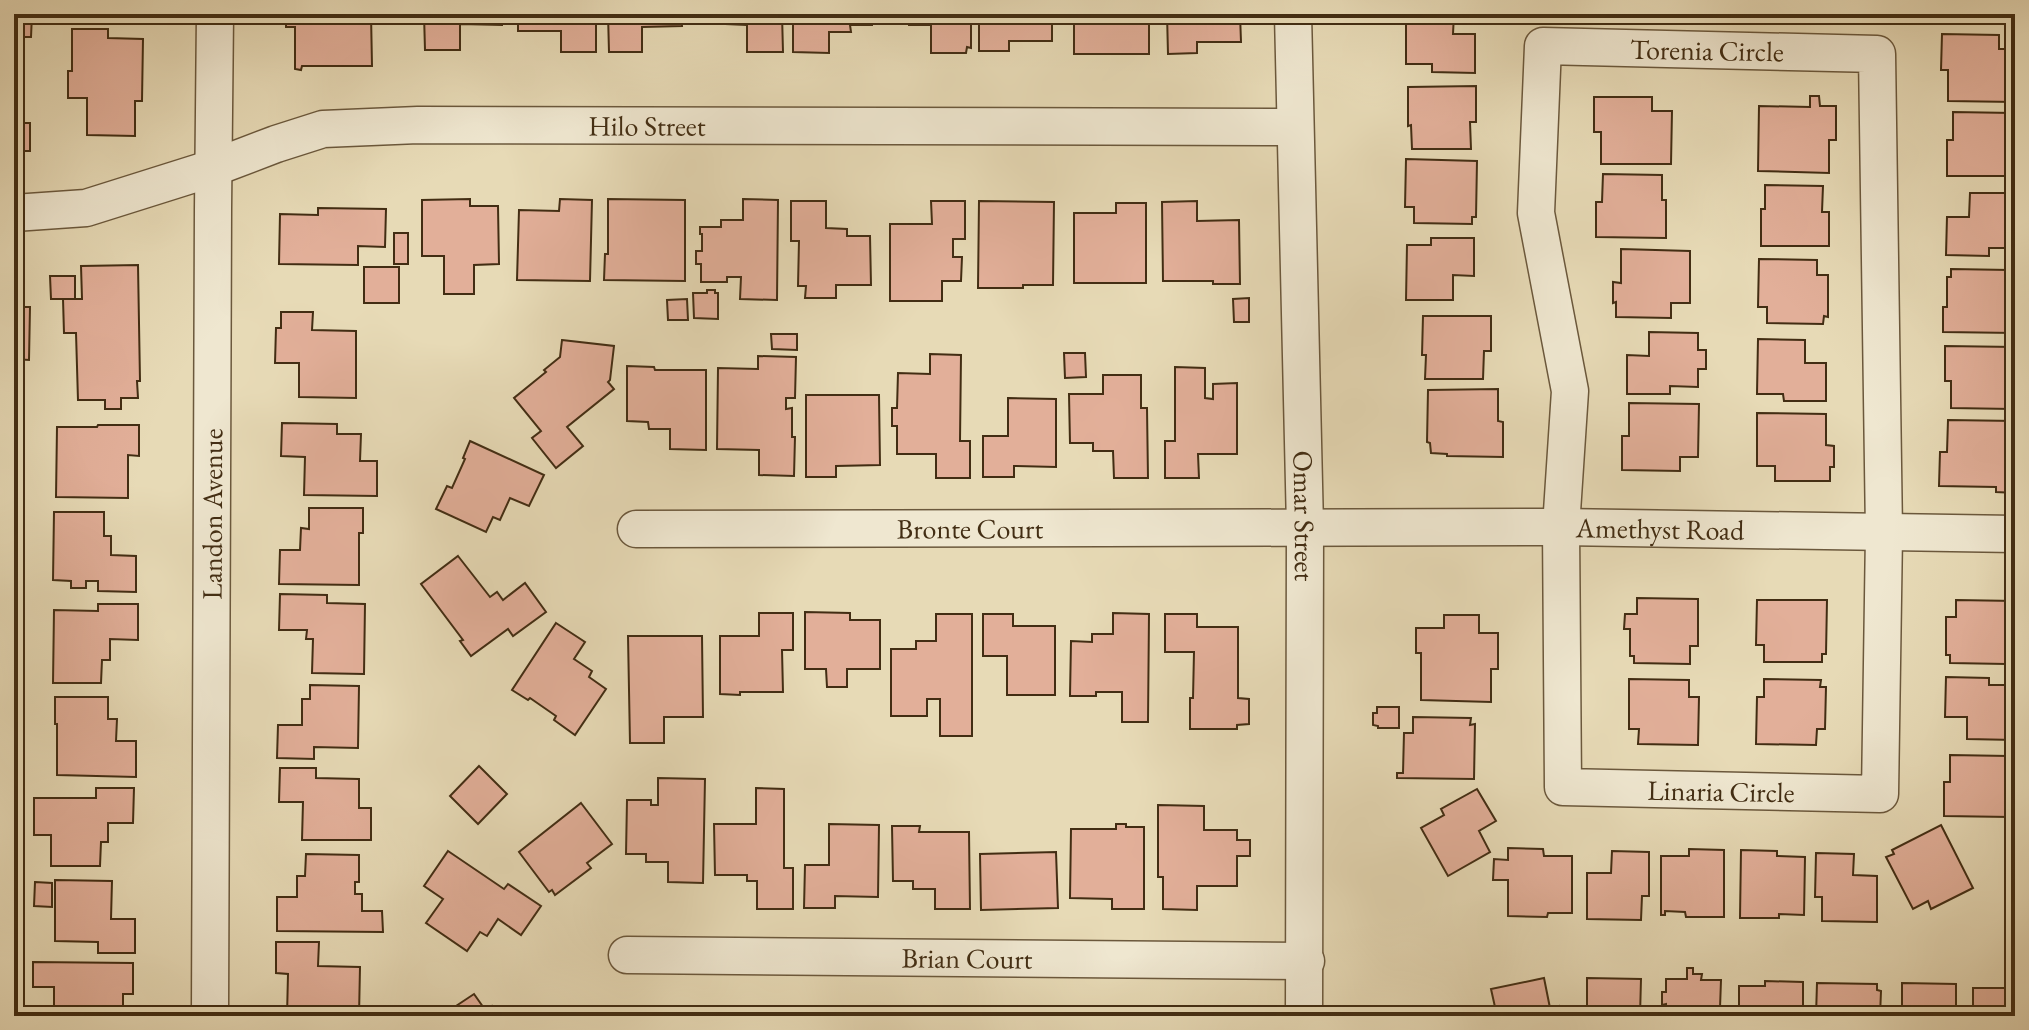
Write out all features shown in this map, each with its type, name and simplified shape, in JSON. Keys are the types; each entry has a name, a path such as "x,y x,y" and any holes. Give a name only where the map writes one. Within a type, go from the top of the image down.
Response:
{"street":[{"name":"Landon Avenue","path":"210,1016 215,14"},
{"name":"Omar Street","path":"1293,14 1305,527 1304,1016"},
{"name":"Torenia Circle","path":"1561,527 1570,391 1536,213 1543,46 1877,54 1884,533"},
{"name":"Hilo Street","path":"14,213 86,208 323,129 402,125 1294,127"},
{"name":"Amethyst Road","path":"1305,527 1561,527 2015,534"},
{"name":"Bronte Court","path":"636,529 1305,527"},
{"name":"Linaria Circle","path":"1561,527 1563,787 1880,794 1884,533"},
{"name":"Brian Court","path":"627,955 1306,961"}],"building":[{"path":"14,14 32,14 31,37 17,37 17,51 14,51"},
{"path":"286,14 371,14 372,66 302,66 301,70 295,69 295,27 286,27"},
{"path":"424,14 502,14 502,25 460,24 460,50 425,50"},
{"path":"518,14 596,14 596,52 561,52 561,31 518,31"},
{"path":"608,14 681,14 682,26 642,27 642,52 609,52"},
{"path":"703,14 782,14 783,52 747,52 747,25 726,24 726,16"},
{"path":"793,14 872,14 872,25 850,25 851,32 829,32 829,53 793,52"},
{"path":"886,14 967,14 967,20 971,20 971,48 967,47 966,53 931,53 931,25 909,25 909,17 886,17"},
{"path":"979,14 1052,14 1052,41 1009,41 1009,51 979,51"},
{"path":"1074,14 1149,14 1149,54 1074,54"},
{"path":"1167,14 1240,14 1241,42 1197,42 1197,53 1168,54"},
{"path":"1406,14 1454,14 1453,34 1475,34 1475,73 1432,72 1432,64 1406,64"},
{"path":"72,29 108,29 108,38 143,39 142,101 135,101 135,136 87,135 87,98 68,98 68,71 72,71"},
{"path":"1942,34 1999,35 1999,49 2015,49 2015,102 1948,101 1948,70 1941,70"},
{"path":"1476,86 1476,122 1470,122 1471,149 1412,149 1411,125 1408,126 1408,87"},
{"path":"1810,96 1819,96 1820,106 1836,106 1836,140 1829,140 1829,173 1758,171 1759,106 1810,107"},
{"path":"1594,97 1652,97 1652,111 1672,111 1671,164 1601,164 1601,132 1594,132"},
{"path":"1953,112 2013,113 2015,176 1947,176 1947,140 1953,140"},
{"path":"14,123 30,123 30,151 14,151"},
{"path":"1406,159 1477,161 1476,217 1472,217 1472,224 1414,223 1414,207 1405,207"},
{"path":"1603,174 1662,175 1662,200 1666,200 1666,238 1596,237 1596,202 1602,202"},
{"path":"1765,185 1823,186 1822,212 1829,212 1829,246 1761,246 1761,209 1765,209"},
{"path":"1970,193 2015,193 2015,248 1989,248 1989,256 1946,255 1947,217 1969,217"},
{"path":"470,199 470,206 498,206 499,264 474,265 474,294 444,294 444,256 422,256 422,200"},
{"path":"560,199 592,200 590,281 517,280 519,210 559,211"},
{"path":"608,199 685,200 685,281 604,280 605,254 608,254"},
{"path":"743,199 778,200 777,300 740,299 741,277 727,277 727,282 701,282 701,264 696,264 696,251 702,251 700,227 721,227 721,220 743,220"},
{"path":"791,201 826,201 826,228 847,229 847,236 870,236 871,285 836,285 836,298 805,298 806,286 798,286 799,241 791,241"},
{"path":"931,201 965,201 965,239 953,239 953,257 962,257 961,281 942,281 942,301 890,301 890,224 932,224"},
{"path":"979,201 1054,202 1053,285 978,288"},
{"path":"1197,201 1197,221 1239,220 1240,284 1163,281 1162,202"},
{"path":"1116,203 1146,203 1146,283 1074,283 1074,213 1116,213"},
{"path":"318,208 386,209 385,247 358,246 358,265 279,264 280,214 318,215"},
{"path":"394,233 408,233 408,264 394,264"},
{"path":"1431,238 1474,238 1474,276 1453,275 1453,300 1406,300 1407,245 1431,245"},
{"path":"1621,249 1690,251 1690,303 1671,303 1671,318 1616,317 1613,282 1621,283"},
{"path":"1759,259 1817,260 1817,275 1828,275 1828,317 1824,316 1823,324 1767,323 1767,307 1758,307"},
{"path":"138,265 138,398 121,398 121,409 105,409 105,400 78,400 76,333 64,333 63,299 82,299 81,266"},
{"path":"364,267 399,267 399,303 364,303"},
{"path":"1951,269 2009,270 2009,287 2015,286 2015,333 1943,332 1943,307 1947,307 1947,277 1951,277"},
{"path":"50,276 75,276 75,299 51,299"},
{"path":"707,290 718,293 718,319 694,318 693,293 707,293"},
{"path":"1249,298 1249,322 1234,322 1233,299"},
{"path":"687,299 688,320 668,320 667,300"},
{"path":"14,307 30,307 29,360 14,359"},
{"path":"281,312 313,312 312,330 356,331 356,398 299,397 299,363 275,363 276,328 281,328"},
{"path":"1423,316 1491,316 1491,351 1484,351 1483,379 1425,379"},
{"path":"1649,332 1698,333 1698,350 1706,350 1706,369 1698,369 1698,387 1670,386 1670,394 1627,394 1627,355 1649,356"},
{"path":"771,334 797,334 797,350 772,349"},
{"path":"1758,339 1805,340 1805,363 1826,363 1826,401 1784,401 1783,394 1757,394"},
{"path":"562,340 614,346 608,382 614,389 567,427 583,446 556,468 532,438 541,431 514,398 560,357"},
{"path":"1945,346 2015,347 2012,409 1951,408 1951,381 1945,381"},
{"path":"1064,353 1085,353 1086,377 1065,378"},
{"path":"930,354 961,355 960,441 970,441 970,478 936,478 936,454 897,454 897,426 892,426 892,408 897,408 898,373 930,374"},
{"path":"758,356 796,357 795,398 786,398 786,409 792,408 792,437 795,437 794,476 759,475 759,450 717,449 718,368 758,369"},
{"path":"627,366 654,367 655,370 706,370 706,450 670,449 670,429 649,429 648,422 627,421"},
{"path":"1175,367 1205,368 1205,398 1213,399 1213,384 1237,383 1237,454 1198,454 1199,478 1165,478 1165,441 1175,441"},
{"path":"1103,375 1141,375 1141,408 1147,408 1148,478 1114,478 1113,451 1093,451 1093,443 1070,443 1069,394 1103,394"},
{"path":"1498,389 1498,421 1503,422 1503,457 1431,453 1430,443 1427,442 1428,390"},
{"path":"806,395 879,395 880,465 836,466 836,477 806,477"},
{"path":"1008,398 1056,399 1056,467 1014,466 1014,477 983,477 983,436 1008,436"},
{"path":"1629,403 1699,404 1698,457 1680,457 1680,471 1622,470 1622,436 1629,436"},
{"path":"1757,413 1826,414 1826,445 1834,446 1830,481 1775,481 1775,466 1757,466"},
{"path":"1948,420 2015,421 2015,493 1996,492 1996,487 1939,486 1940,452 1947,452"},
{"path":"282,423 337,424 337,434 361,434 360,461 377,461 377,496 304,495 305,457 281,456"},
{"path":"139,425 139,456 128,455 128,498 56,497 57,427"},
{"path":"470,441 544,475 529,506 510,498 500,520 493,517 486,532 436,509 447,486 452,488"},
{"path":"309,508 363,508 363,533 359,533 359,585 279,584 280,550 300,550 301,528 309,529"},
{"path":"54,512 104,512 104,536 111,536 111,555 136,556 136,592 98,591 98,581 86,581 86,588 71,588 71,581 53,580"},
{"path":"458,556 490,597 497,592 503,600 525,583 546,612 513,636 508,629 471,656 460,641 463,640 421,584"},
{"path":"280,594 327,595 327,603 365,604 364,674 312,673 313,639 306,639 307,630 279,630"},
{"path":"1637,598 1698,599 1698,646 1690,646 1690,664 1634,663 1634,656 1630,656 1630,629 1624,629 1625,614 1637,614"},
{"path":"1757,600 1827,600 1826,654 1822,654 1822,662 1764,662 1764,645 1756,645"},
{"path":"1956,600 2015,601 2015,646 2006,646 2006,664 1950,663 1950,655 1946,655 1946,617 1956,617"},
{"path":"98,604 138,604 138,640 110,639 110,660 102,660 101,683 53,683 54,610 98,611"},
{"path":"805,612 850,613 850,620 880,620 880,669 847,669 847,687 827,687 826,669 805,669"},
{"path":"759,613 793,613 793,650 782,650 783,692 720,694 720,636 759,636"},
{"path":"1113,613 1149,614 1148,722 1122,722 1122,692 1070,696 1071,641 1092,642 1092,634 1113,634"},
{"path":"936,614 972,614 972,736 940,736 940,699 927,699 927,716 891,716 891,649 916,649 916,641 936,641"},
{"path":"983,614 1013,614 1013,626 1055,626 1055,695 1007,695 1007,656 983,656"},
{"path":"1165,614 1197,614 1197,627 1238,627 1238,698 1249,699 1249,724 1237,725 1237,729 1190,729 1194,652 1165,652"},
{"path":"1444,615 1479,615 1479,633 1498,633 1498,669 1491,669 1491,702 1421,700 1421,653 1416,653 1416,628 1444,628"},
{"path":"556,623 585,642 574,659 592,671 589,677 606,689 575,735 554,720 556,716 512,690"},
{"path":"628,636 702,636 703,717 664,717 664,743 630,743"},
{"path":"1946,677 1989,678 1989,685 2015,685 2015,740 1967,739 1967,717 1945,717"},
{"path":"1629,679 1689,680 1689,697 1699,697 1698,745 1638,744 1639,729 1629,729"},
{"path":"1764,679 1821,680 1820,687 1826,687 1825,729 1817,729 1816,745 1756,744 1757,697 1764,697"},
{"path":"310,685 359,686 358,748 314,747 314,759 277,758 278,725 302,725 302,699 310,699"},
{"path":"55,697 108,697 108,719 117,719 116,741 136,741 136,777 57,775"},
{"path":"1377,707 1399,707 1399,728 1378,728 1373,725 1373,713 1377,713"},
{"path":"1413,717 1471,718 1470,725 1475,724 1474,779 1397,778 1397,773 1403,773 1404,733 1413,733"},
{"path":"1950,755 2008,756 2008,777 2012,777 2011,800 2015,800 2015,831 2010,831 2010,817 1944,816 1944,782 1950,782"},
{"path":"479,766 507,794 478,824 450,796"},
{"path":"280,768 316,768 316,778 359,779 359,808 371,808 371,840 302,840 303,802 279,802"},
{"path":"658,778 705,779 703,883 668,882 668,862 646,862 646,854 626,854 627,800 651,800 651,805 658,805"},
{"path":"96,788 134,788 133,823 108,823 108,842 101,842 100,866 51,866 51,835 34,835 34,798 96,798"},
{"path":"756,788 784,789 784,868 793,868 793,909 757,909 757,881 747,881 747,875 715,875 714,824 756,824"},
{"path":"1477,789 1496,821 1479,831 1490,852 1448,876 1421,828 1444,815 1441,809"},
{"path":"581,803 612,844 587,863 591,868 555,895 552,890 549,892 519,852"},
{"path":"1158,805 1204,806 1204,830 1237,830 1237,840 1250,840 1250,856 1237,856 1237,886 1197,886 1197,910 1163,909 1163,877 1158,877"},
{"path":"829,824 879,825 878,897 835,896 835,908 804,908 805,865 829,865"},
{"path":"1116,824 1144,827 1144,909 1112,909 1112,899 1070,898 1071,829 1116,829"},
{"path":"1941,825 1973,888 1931,909 1928,901 1913,909 1886,857 1894,854 1892,850"},
{"path":"892,826 920,826 919,832 969,832 970,909 935,909 935,889 913,889 913,881 893,881"},
{"path":"1508,848 1543,849 1544,856 1572,856 1572,913 1548,913 1547,917 1508,916 1508,880 1493,880 1494,859 1508,860"},
{"path":"1689,849 1724,850 1724,917 1686,917 1685,912 1665,911 1665,915 1661,915 1661,856 1689,856"},
{"path":"1741,850 1777,851 1777,856 1805,857 1804,915 1740,918"},
{"path":"448,851 504,889 508,884 541,906 521,935 498,919 487,936 480,932 467,951 426,923 443,899 424,886"},
{"path":"1612,851 1649,852 1649,896 1642,896 1641,920 1587,919 1587,873 1611,873"},
{"path":"1056,852 1058,908 981,910 980,854"},
{"path":"1816,853 1854,854 1853,875 1877,876 1877,922 1822,921 1822,897 1815,897"},
{"path":"306,854 359,855 359,882 355,882 355,894 362,894 362,911 382,911 383,932 277,931 277,897 297,897 297,876 305,876"},
{"path":"55,880 112,881 111,919 135,919 135,953 98,953 98,942 55,941"},
{"path":"35,882 52,883 52,907 34,906"},
{"path":"276,942 319,942 318,966 360,967 359,1016 287,1016 288,974 276,973"},
{"path":"33,962 133,963 133,994 123,994 123,1016 54,1016 54,987 33,987"},
{"path":"1687,968 1693,968 1693,974 1702,974 1701,980 1721,980 1720,1008 1728,1009 1728,1016 1666,1016 1662,992 1666,992 1666,979 1687,979"},
{"path":"1544,978 1550,1008 1559,1006 1561,1016 1497,1016 1491,989"},
{"path":"1587,978 1641,979 1640,1016 1578,1016 1578,1006 1587,1006"},
{"path":"1765,981 1803,982 1803,1016 1740,1016 1743,1010 1739,1010 1739,986 1765,986"},
{"path":"1817,983 1877,984 1877,990 1881,991 1880,1016 1816,1016"},
{"path":"1902,983 1956,984 1956,1016 1895,1016 1895,1010 1902,1010"},
{"path":"1973,988 2015,988 2015,1016 1973,1016"},
{"path":"474,994 486,1011 492,1006 499,1016 441,1016"}]}
